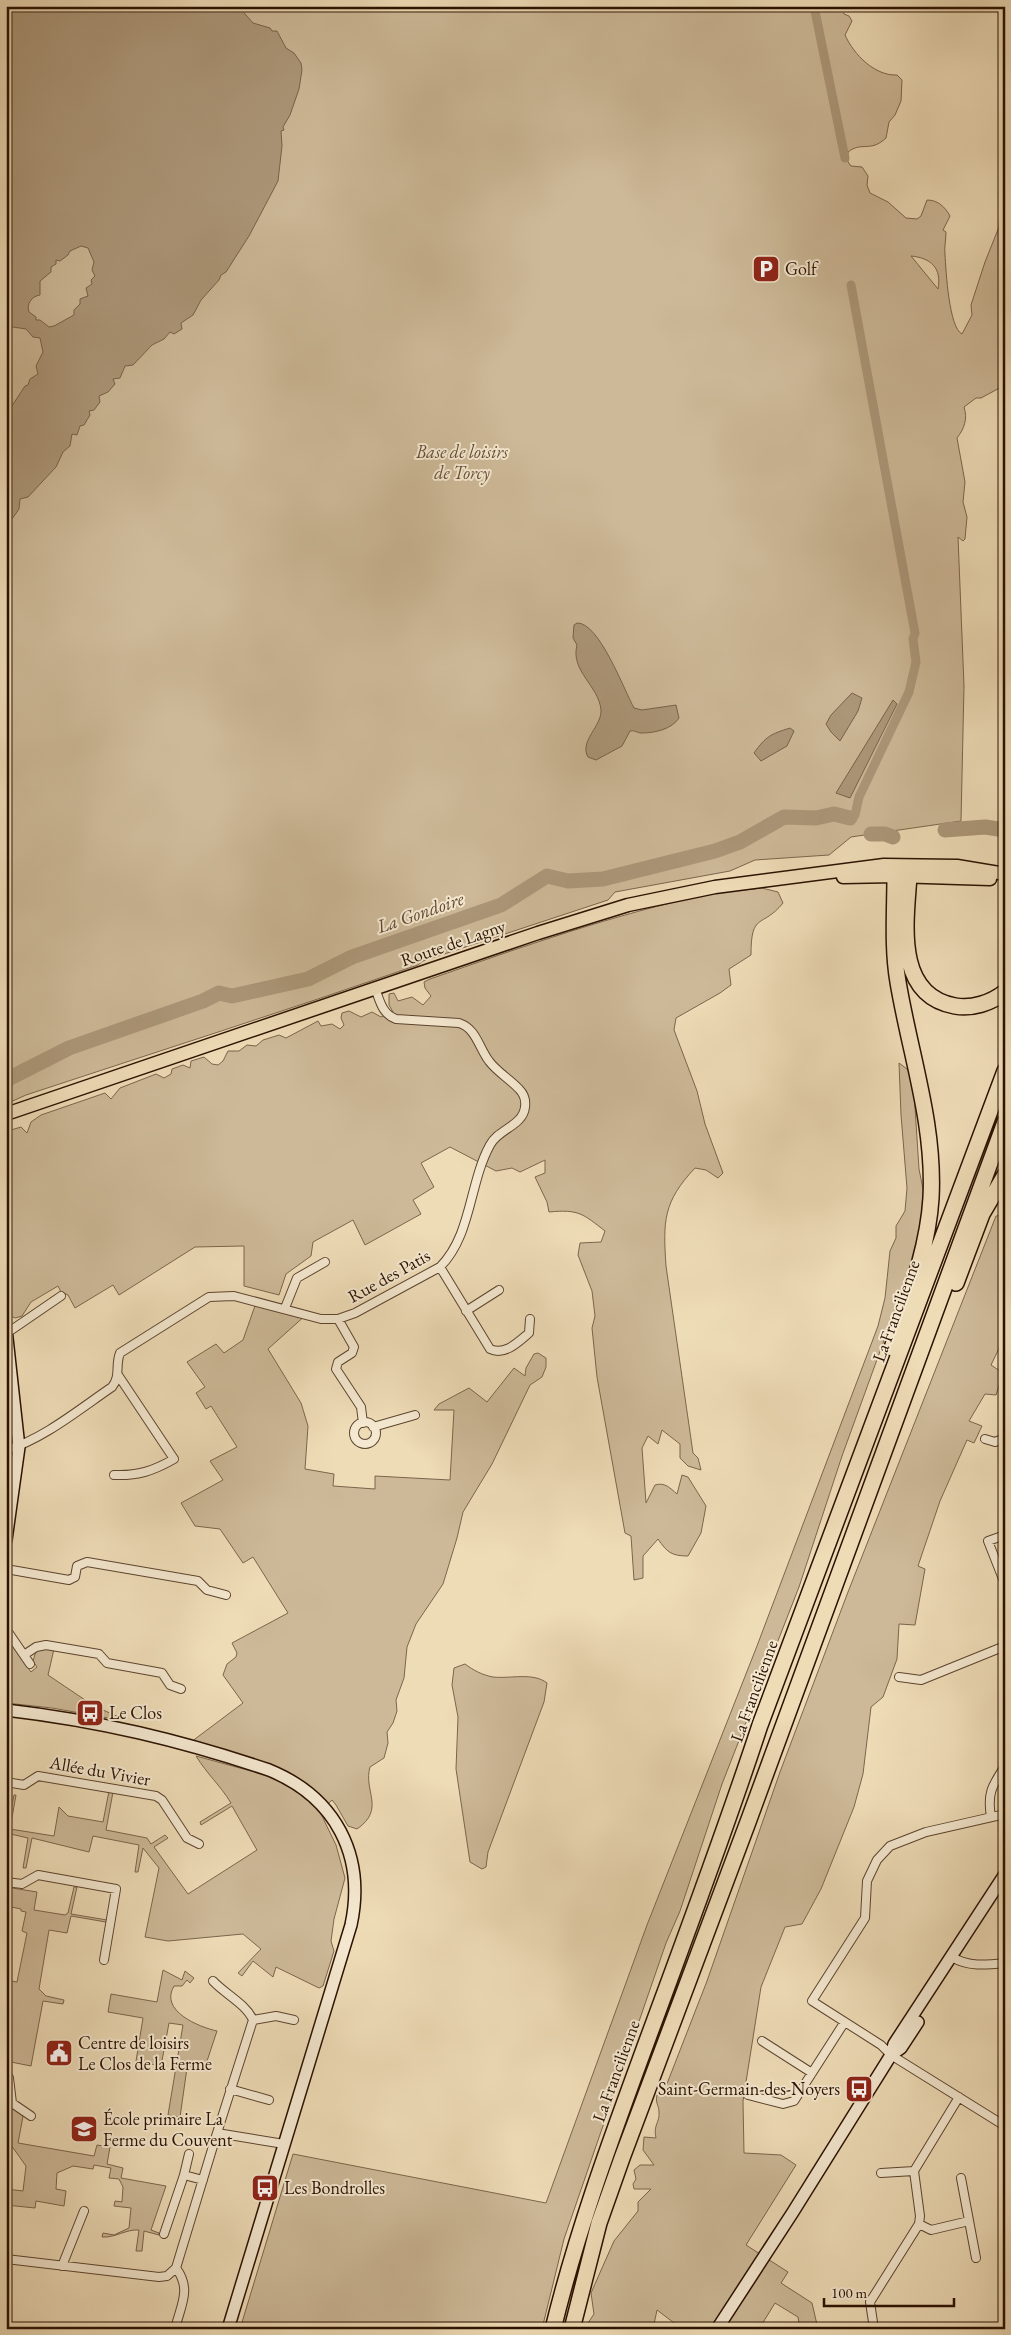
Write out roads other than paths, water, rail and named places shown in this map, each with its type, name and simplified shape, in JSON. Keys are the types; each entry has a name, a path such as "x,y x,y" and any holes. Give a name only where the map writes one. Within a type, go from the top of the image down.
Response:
{"highway":[{"path":"905,870 906,944 910,967 922,988 930,996 958,1007 980,1005 1005,992"},
{"path":"884,1397 884,1374 925,1241 932,1184 928,1125 897,980 894,941 905,870"},
{"name":"La Francilienne","path":"553,2329 569,2264 592,2190 727,1825 760,1725 1005,1071"},
{"name":"La Francilienne","path":"572,2329 599,2223 618,2167 751,1813 1005,1122"},
{"path":"928,1328 943,1317 982,1214 1005,1175"}],"main road":[{"path":"905,870 957,866 1005,874"},
{"path":"905,870 1005,879"},
{"name":"Route de Lagny","path":"6,1114 375,988 628,905 715,887 795,877 905,870"}],"street":[{"name":"Rue des Patis","path":"6,1450 19,1447 112,1387 117,1382 118,1357 125,1349 209,1297 234,1296 322,1319 338,1319 440,1267 448,1259 457,1243 483,1163 493,1140 523,1115 525,1102 520,1090 490,1063 468,1027 459,1023 396,1019 391,1017 382,1006 375,988"},
{"path":"285,1308 298,1278 325,1262"},
{"path":"440,1267 490,1349 497,1351 506,1350 529,1333 530,1319"},
{"path":"466,1311 498,1290"},
{"path":"6,1540 19,1447 6,1331 61,1296"},
{"path":"338,1319 354,1347 352,1353 338,1362 336,1369 361,1407 362,1423"},
{"path":"114,1475 134,1476 161,1467 174,1459 118,1375"},
{"path":"373,1426 375,1433 373,1439 368,1443 361,1443 356,1439 354,1432 357,1426 362,1423 373,1426 415,1415"},
{"path":"984,1438 995,1442 1005,1438"},
{"path":"1005,1535 988,1541 1005,1584"},
{"path":"6,1568 69,1580 74,1577 76,1566 87,1562 198,1581 206,1590 226,1595"},
{"path":"6,1628 30,1664"},
{"path":"24,1655 34,1648 46,1646 99,1654 107,1663 162,1673 170,1685 181,1689"},
{"path":"899,1677 921,1680 1005,1646"},
{"path":"6,1710 66,1717 130,1729 275,1772 304,1788 320,1801 330,1814 350,1856 354,1875 354,1906 351,1925 228,2329"},
{"path":"991,1817 990,1790 1005,1766"},
{"name":"Allée du Vivier","path":"6,1782 24,1785 38,1776 156,1796 162,1800 187,1838 199,1844"},
{"path":"1005,1814 909,1837 890,1846 877,1860 867,1881 865,1918 812,2001 881,2045 891,2055 1005,2126"},
{"path":"955,1959 1005,1874"},
{"path":"6,1882 22,1884 38,1875 116,1889 104,1960"},
{"path":"716,2329 793,2212 891,2055 894,2044 1005,1888"},
{"path":"955,1959 971,1964 1005,1963"},
{"path":"6,2259 159,2277 167,2276 176,2268 230,2089 253,2020 250,2012 225,1994 213,1981"},
{"path":"253,2020 276,2016 294,2020"},
{"path":"748,2095 783,2104 794,2101 844,2023"},
{"path":"762,2041 812,2074"},
{"path":"6,2078 9,2078 12,2103 30,2116"},
{"path":"230,2089 269,2100"},
{"path":"874,2329 870,2302 919,2224 920,2216 914,2171 959,2097"},
{"path":"217,2133 284,2144"},
{"path":"164,2234 184,2174 188,2154"},
{"path":"881,2173 914,2171"},
{"path":"184,2174 203,2180"},
{"path":"961,2178 976,2258"},
{"path":"62,2266 84,2211"},
{"path":"919,2224 930,2230 969,2221"},
{"path":"176,2268 182,2276 185,2286 176,2325 185,2329"}],"waterway":[{"path":"814,6 845,158"},
{"path":"850,818 855,815 859,797 909,692 916,662 913,639 915,633 851,285"},
{"name":"La Gondoire","path":"6,1080 69,1048 203,1001 219,993 232,996 308,979 352,957 501,905 547,876 568,881 603,879 715,851 740,842 784,817 816,818 834,814 850,818"},
{"name":"La Gondoire","path":"945,830 985,827 1005,830"},
{"name":"La Gondoire","path":"871,834 885,834 893,837"}],"place":[{"name":"Golf","path":"766,269"},
{"name":"Le Clos","path":"90,1713"},
{"name":"Centre de loisirs Le Clos de la Ferme","path":"59,2053"},
{"name":"Saint-Germain-des-Noyers","path":"859,2089"},
{"name":"École primaire La Ferme du Couvent","path":"84,2129"},
{"name":"Les Bondrolles","path":"265,2188"}],"park label":[{"name":"Base de loisirs de Torcy","path":"462,462"}]}
